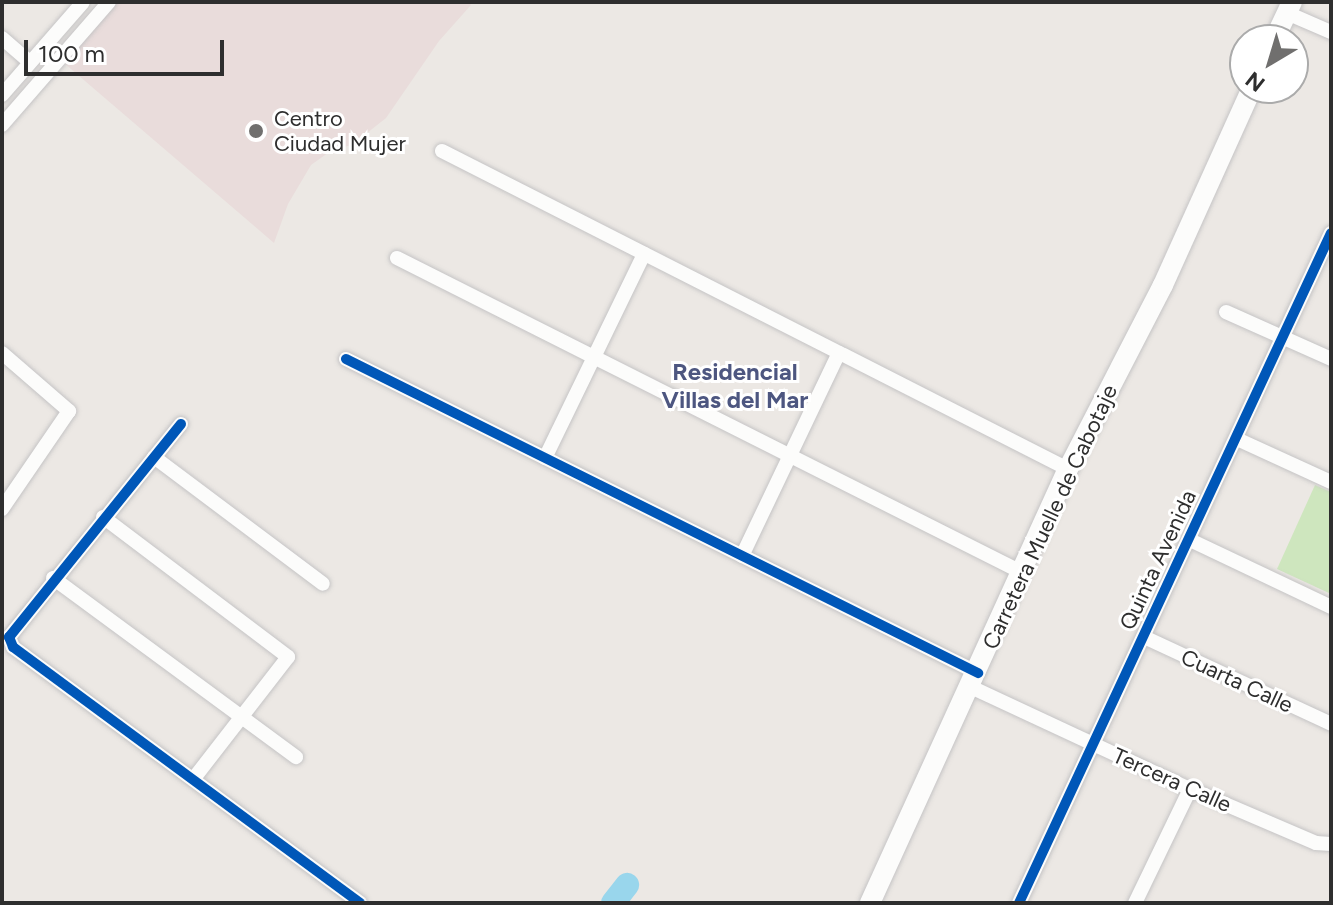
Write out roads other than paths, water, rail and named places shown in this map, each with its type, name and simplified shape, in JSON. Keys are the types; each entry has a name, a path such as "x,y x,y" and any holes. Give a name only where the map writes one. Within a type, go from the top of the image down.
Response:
{"main road":[{"name":"Carretera Muelle de Cabotaje","path":"870,903 1068,469 1163,285 1245,104"}],"street":[{"path":"2,95 82,2"},
{"path":"2,125 109,2"},
{"path":"1289,8 1331,32"},
{"path":"2,38 30,62"},
{"path":"442,151 1068,469"},
{"name":"Quinta Avenida","path":"1019,903 1285,338 1331,233"},
{"path":"545,458 644,254"},
{"path":"397,258 1023,573"},
{"path":"1226,312 1331,359"},
{"path":"2,353 69,411 3,504"},
{"path":"742,556 839,353"},
{"name":"Tercera Calle","path":"346,359 742,556 1094,744 1316,843 1331,844"},
{"path":"181,424 12,629 13,647 195,777 360,903"},
{"path":"1237,439 1331,482"},
{"path":"154,457 323,584"},
{"path":"103,517 288,657 195,777"},
{"path":"1190,540 1331,607"},
{"path":"53,578 296,757"},
{"name":"Cuarta Calle","path":"1144,637 1331,724"},
{"path":"1135,903 1190,789"}],"waterway":[{"path":"613,903 627,885"}],"place":[{"name":"Centro Ciudad Mujer","path":"256,131"}],"district":[{"name":"Residencial Villas del Mar","path":"735,386"}]}
